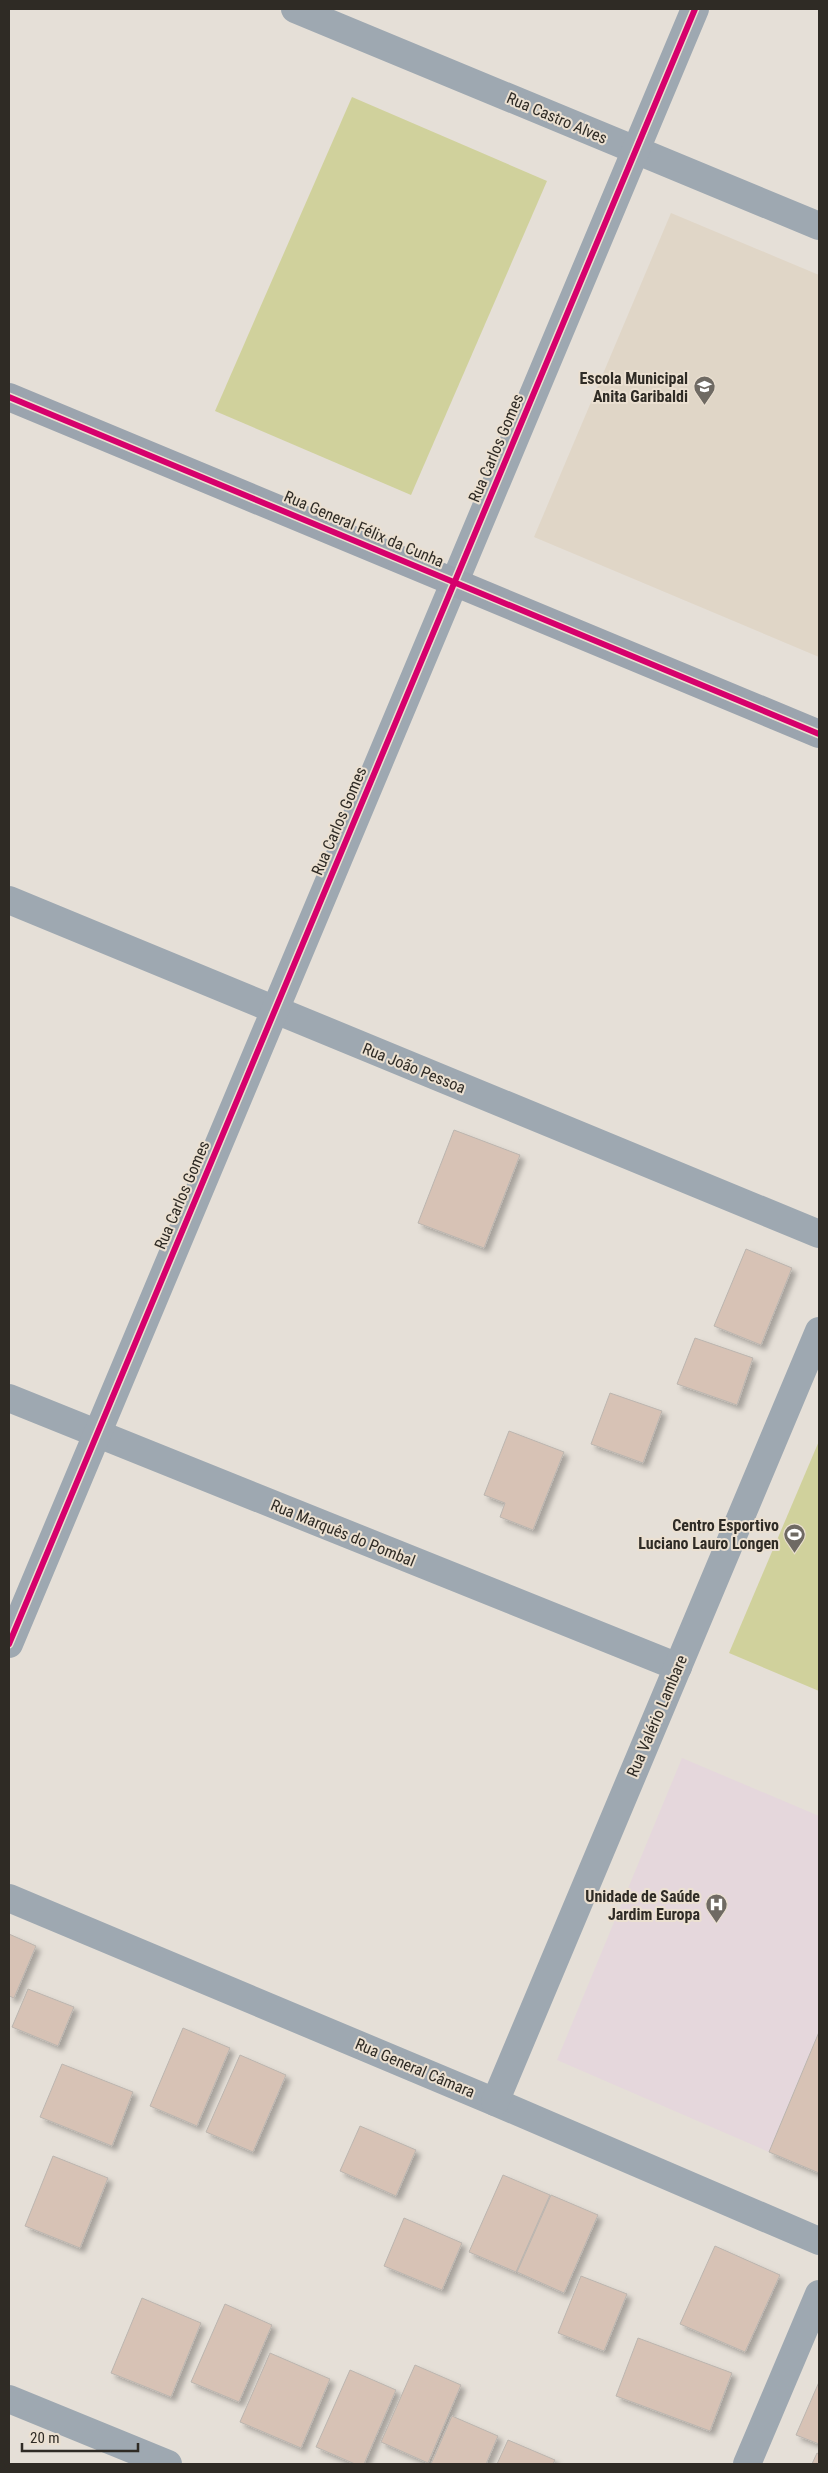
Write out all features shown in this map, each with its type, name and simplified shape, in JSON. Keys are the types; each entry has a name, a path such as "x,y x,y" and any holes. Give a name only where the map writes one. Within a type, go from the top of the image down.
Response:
{"street":[{"name":"Rua Castro Alves","path":"295,9 819,226"},
{"name":"Rua Carlos Gomes","path":"9,1644 695,9"},
{"name":"Rua General Félix da Cunha","path":"9,397 819,734"},
{"name":"Rua João Pessoa","path":"9,900 274,1011 819,1234"},
{"name":"Rua Valério Lambare","path":"495,2102 819,1331"},
{"name":"Rua Marquês do Pombal","path":"9,1398 96,1435 678,1668"},
{"name":"Rua General Câmara","path":"9,1898 495,2102 819,2241"},
{"path":"747,2464 819,2294"},
{"path":"9,2399 168,2464"}],"shaded area":[{"name":"Escola Municipal Anita Garibaldi","path":"671,213 819,275 819,657 534,537"},
{"name":"Unidade de Saúde Jardim Europa","path":"682,1758 819,1816 819,2032 769,2152 557,2060"}],"green space":[{"path":"352,97 547,181 411,495 215,411"},
{"name":"Centro Esportivo Luciano Lauro Longen","path":"819,1441 819,1691 729,1653"}],"building":[{"path":"454,1130 520,1155 484,1248 418,1223"},
{"path":"746,1249 792,1268 761,1345 714,1326"},
{"path":"695,1338 753,1358 737,1405 677,1384"},
{"path":"610,1393 662,1411 643,1463 591,1444"},
{"path":"509,1431 564,1452 533,1530 500,1517 505,1503 484,1495"},
{"path":"9,1934 36,1946 14,1998 9,1996"},
{"path":"28,1989 74,2007 58,2046 12,2027"},
{"path":"183,2028 230,2048 197,2126 150,2106"},
{"path":"819,2032 819,2173 769,2152"},
{"path":"240,2055 286,2075 253,2152 206,2132"},
{"path":"62,2064 133,2092 112,2146 40,2117"},
{"path":"360,2126 416,2150 396,2196 340,2171"},
{"path":"53,2156 108,2178 80,2248 25,2226"},
{"path":"503,2175 550,2195 516,2272 469,2252"},
{"path":"551,2195 598,2215 564,2293 517,2272"},
{"path":"404,2218 462,2243 442,2290 384,2266"},
{"path":"715,2246 780,2275 745,2352 680,2324"},
{"path":"581,2276 627,2294 604,2351 558,2333"},
{"path":"142,2298 201,2323 171,2397 111,2373"},
{"path":"225,2304 272,2325 239,2402 191,2382"},
{"path":"638,2338 732,2373 710,2431 616,2396"},
{"path":"270,2353 330,2379 301,2448 240,2422"},
{"path":"415,2365 461,2385 428,2463 381,2442"},
{"path":"350,2370 396,2390 364,2464 355,2464 316,2447"},
{"path":"819,2382 819,2444 796,2435"},
{"path":"452,2416 498,2436 486,2464 431,2464"},
{"path":"508,2440 555,2460 553,2464 497,2464"},
{"path":"817,2453 819,2454 819,2464 812,2464"}],"cycle path":[{"path":"9,1644 695,9"},
{"path":"9,397 819,734"}],"place":[{"name":"Escola Municipal Anita Garibaldi","path":"704,406"},
{"name":"Centro Esportivo Luciano Lauro Longen","path":"795,1553"},
{"name":"Unidade de Saúde Jardim Europa","path":"716,1924"}]}
